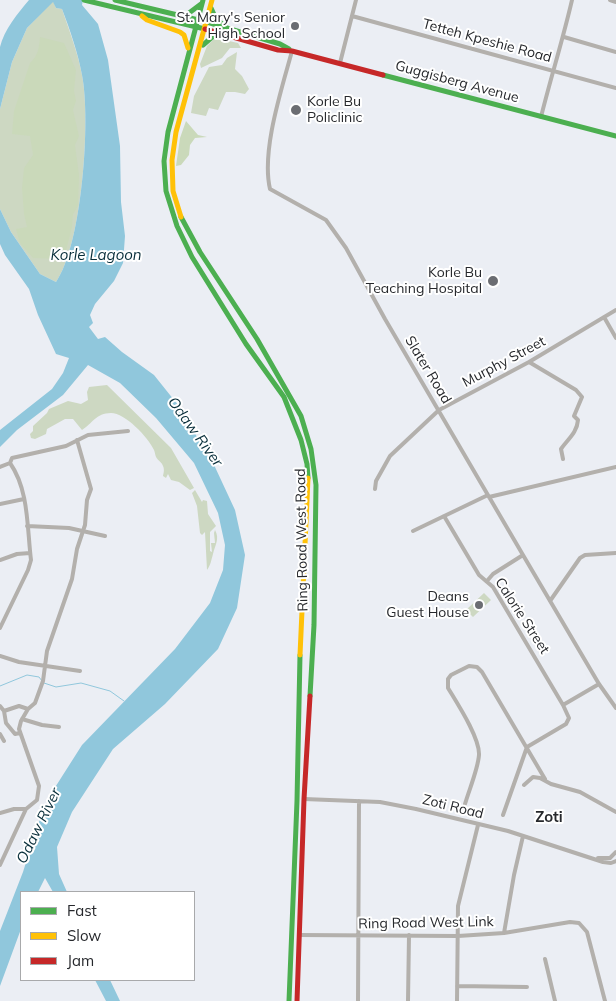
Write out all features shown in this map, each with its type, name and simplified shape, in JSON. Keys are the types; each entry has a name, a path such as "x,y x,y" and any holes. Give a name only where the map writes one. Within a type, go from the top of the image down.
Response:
{"main road":[{"name":"Guggisberg Avenue","path":"84,0 125,12 200,27 278,50 292,51 340,63 616,136"},
{"name":"Guggisberg Avenue","path":"114,0 226,27 280,44 292,51"},
{"name":"Ring Road West Road","path":"212,0 207,22 200,27 188,50 165,148 164,176 166,191 177,226 192,257 246,344 284,397 301,440 307,464 308,489 301,625 290,1001"},
{"path":"185,16 192,12 202,1"},
{"path":"181,109 198,44 200,27 198,20 202,1"},
{"path":"210,7 216,19 226,27"},
{"path":"125,12 140,15 147,20 180,32 184,36 188,50"},
{"name":"Ring Road West Road","path":"200,27 200,48 181,109 173,145 171,169 173,191 181,216 200,252 272,363 301,416 306,431 316,485 314,625 304,800 297,1001"},
{"path":"200,48 218,32"},
{"path":"301,625 314,625"}],"street":[{"path":"340,63 356,0"},
{"path":"541,116 564,37 572,0"},
{"path":"610,0 616,2"},
{"name":"Tetteh Kpeshie Road","path":"352,16 616,88"},
{"path":"564,37 616,52"},
{"name":"Slater Road","path":"292,51 276,108 269,161 270,189 330,224 346,248 382,314 599,684 616,708"},
{"name":"Murphy Street","path":"375,488 376,481 390,456 439,410 529,362 616,310"},
{"path":"604,317 616,338"},
{"path":"529,362 576,390 582,397 574,416 578,420 578,425 573,435 561,449 562,458"},
{"path":"0,467 10,463 12,458 66,446 88,435 128,431"},
{"path":"0,865 26,809 37,800 39,790 19,728 28,709 35,703 43,681 52,636 72,579 85,525 90,489 78,441"},
{"path":"0,628 30,564 24,500 18,477 10,463"},
{"path":"413,531 489,496 616,467"},
{"path":"0,504 24,500"},
{"name":"Calorie Street","path":"444,516 479,574 493,587 563,705"},
{"path":"27,526 69,528 105,536"},
{"path":"0,560 30,552"},
{"path":"550,601 580,558 585,555 616,553"},
{"path":"487,581 493,574 523,555"},
{"path":"0,656 19,662 80,671"},
{"path":"465,804 479,757 479,748 467,721 448,688 448,679 451,675 469,666 477,667 482,672 527,746 545,780"},
{"path":"503,815 527,746 569,722 570,718 563,705 599,684"},
{"path":"0,706 4,711 6,723 15,734 20,733"},
{"path":"4,711 19,706 28,709"},
{"path":"22,719 42,725 59,727"},
{"path":"0,725 6,723"},
{"path":"0,734 4,741"},
{"path":"524,785 533,778 545,780 551,784 580,792 616,812"},
{"name":"Zoti Road","path":"304,800 380,802 416,809 523,836 603,862 611,863 616,861"},
{"path":"358,1001 359,801"},
{"path":"0,813 14,809 26,809"},
{"path":"457,1001 458,906 478,825"},
{"path":"504,933 523,836"},
{"path":"594,858 610,858 616,852"},
{"name":"Ring Road West Link","path":"299,935 458,936 504,933 570,922 582,925 587,932 605,1001"},
{"path":"408,1001 409,935"},
{"path":"545,958 555,1001"},
{"path":"457,986 527,987"}],"green space":[{"path":"53,1 56,8 62,9 78,58 85,95 85,151 78,212 65,264 56,282 40,274 11,232 0,209 0,109 12,62 27,28"},
{"path":"40,37 64,43 76,70 74,91 76,101 73,110 79,136 75,145 79,175 78,206 73,214 72,227 64,259 33,258 20,243 16,229 27,227 22,188 24,168 33,155 30,136 12,134 14,111 30,63 38,52"},
{"path":"215,38 238,43 241,48 230,48 222,58 201,68 200,64 207,46"},
{"path":"237,52 235,69 242,76 249,89 245,94 226,92 218,110 209,108 206,116 191,113 194,96 209,67 222,65 227,58"},
{"path":"186,121 198,135 207,137 195,138 190,145 189,155 181,165 176,166 180,138"},
{"path":"107,385 171,448 194,488 190,490 179,482 171,480 168,474 166,478 163,476 164,469 147,439 129,421 117,414 106,413 82,430 73,419 65,419 47,429 46,434 35,439 31,438 30,434 33,431 33,426 49,409 68,401 81,404 88,400 87,392 89,387"},
{"path":"195,490 202,502 203,500 207,501 208,514 216,526 210,532 210,551 212,552 211,543 215,543 215,530 217,539 207,570 205,532 202,535 200,533 197,506 192,493"},
{"name":"Deans Guest House","path":"484,593 491,600 473,617 466,610"}],"water":[{"path":"29,0 83,0 82,5 98,24 108,60 120,146 121,202 125,236 123,263 114,281 95,304 90,315 93,323 89,327 98,339 105,337 154,375 178,405 215,467 235,510 245,555 237,608 218,649 165,704 113,749 72,812 57,847 59,874 67,891 52,891 45,878 38,891 20,891 20,932 0,986 0,931 23,872 38,824 54,789 82,745 175,649 210,603 223,570 225,545 218,513 194,463 156,418 120,383 88,365 63,395 17,430 0,447 0,430 52,389 63,373 69,358 56,354 38,315 29,289 5,255 0,244 0,209 11,232 40,274 56,282 65,264 72,240 78,212 85,151 85,95 82,75 74,42 62,9 56,8 53,2 27,28 12,62 0,109 0,47 8,28"},
{"path":"96,981 110,981 120,1001 106,1001"}],"waterway":[{"path":"0,686 27,675 39,677 42,681"},
{"path":"44,683 56,687 81,683 110,691 124,701"}],"traffic: fast":[{"path":"84,0 205,29"},
{"path":"115,0 207,22"},
{"path":"203,0 168,132 164,161 166,191 177,226 192,257 246,344 284,397 301,440 307,464 308,478"},
{"path":"185,16 201,4"},
{"path":"211,8 216,19 226,27"},
{"path":"207,22 280,44 289,49"},
{"path":"203,45 218,32"},
{"path":"383,75 616,136"},
{"path":"181,217 200,252 257,339 301,416 311,449 316,485 314,625 310,696"},
{"path":"289,1001 297,801 300,655"}],"traffic: slow":[{"path":"181,217 173,191 172,160 176,132 212,0"},
{"path":"142,16 147,20 180,32 184,35 188,48"},
{"path":"300,655 308,478"}],"traffic: jam":[{"path":"205,29 278,50 292,51 383,75"},
{"path":"297,1001 304,799 310,696"}],"place":[{"name":"St. Mary's Senior High School","path":"295,26"},
{"name":"Korle Bu Policlinic","path":"296,110"},
{"name":"Korle Bu Teaching Hospital","path":"493,281"},
{"name":"Deans Guest House","path":"479,605"}],"district":[{"name":"Zoti","path":"549,817"}],"water label":[{"name":"Korle Lagoon","path":"96,255"},
{"name":"Odaw River","path":"195,432"},
{"name":"Odaw River","path":"39,826"}]}
